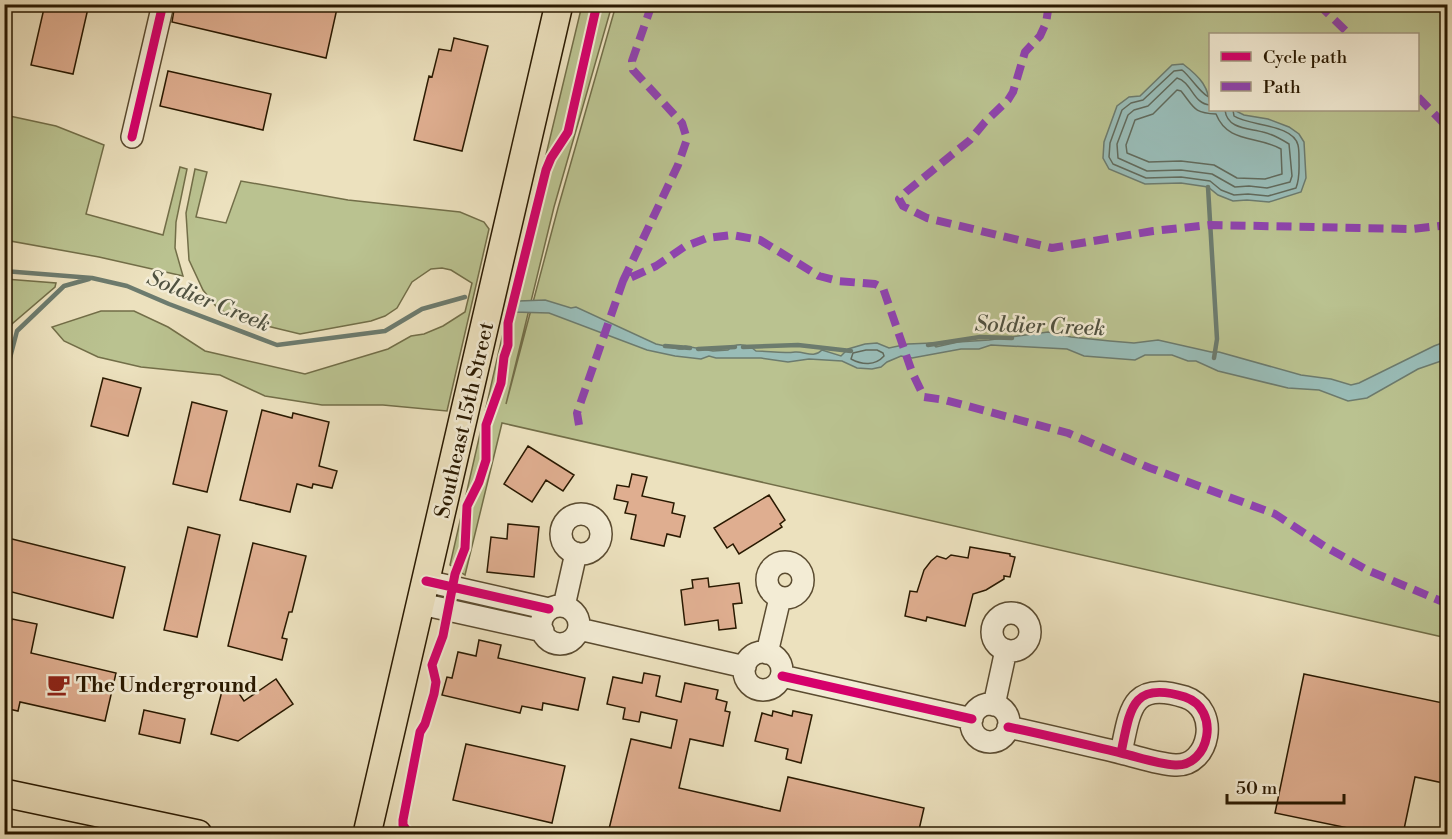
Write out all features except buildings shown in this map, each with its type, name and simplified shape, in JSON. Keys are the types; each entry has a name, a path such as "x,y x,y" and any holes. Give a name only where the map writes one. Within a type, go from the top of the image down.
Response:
{"main road":[{"name":"Southeast 15th Street","path":"366,834 559,4"},
{"path":"4,793 198,834"}],"street":[{"path":"132,137 163,4"},
{"path":"424,592 485,594 557,607 572,609 577,615 579,629 571,640 560,644 549,640 543,631 542,618 557,607 576,553"},
{"path":"424,592 480,617 543,631"},
{"path":"480,617 485,594"},
{"path":"767,652 780,598"},
{"path":"579,629 745,667"},
{"path":"994,705 1006,650"},
{"path":"767,652 779,660 782,676 772,687 759,689 747,680 745,667 754,655 767,652"},
{"path":"782,676 972,719"},
{"path":"994,705 1005,712 1009,719 1008,727 999,739 987,741 978,737 974,732 972,719 980,707 994,705"},
{"path":"1008,727 1121,753"}],"green space":[{"path":"582,5 612,5 554,207 506,404 558,208 616,5 1447,5 1447,638 502,423 465,575 450,565"},
{"path":"5,115 56,126 104,145 86,214 163,235 180,167 187,169 176,222 175,248 183,276 99,257 5,240"},
{"path":"195,169 207,172 196,217 226,223 241,181 348,200 460,212 484,222 489,229 447,411 383,405 322,405 265,396 220,375 141,367 98,357 64,341 52,327 101,311 134,311 168,327 205,351 305,374 388,349 411,336 424,334 443,326 465,312 472,283 451,270 442,268 431,269 412,282 397,308 371,321 300,334 219,310 203,290 189,260 186,213"},
{"path":"5,279 56,283 55,287 12,324 5,349"}],"water":[{"path":"1183,64 1203,83 1209,98 1209,111 1236,111 1244,115 1268,119 1289,127 1299,134 1304,142 1306,178 1301,192 1269,202 1233,201 1218,195 1208,187 1181,183 1145,184 1109,169 1103,158 1104,142 1117,106 1129,97 1140,96 1172,65"},
{"path":"545,300 571,308 576,307 656,344 679,349 685,346 713,351 728,350 742,345 756,351 815,354 822,350 841,356 848,349 865,344 877,343 889,348 932,343 936,347 958,342 1048,332 1071,337 1134,343 1158,340 1219,352 1301,375 1331,379 1351,385 1447,341 1447,359 1418,369 1367,398 1348,401 1319,390 1288,388 1218,371 1196,361 1188,361 1172,355 1145,355 1135,360 1084,356 1067,349 991,345 979,349 961,349 912,358 901,356 881,367 872,369 857,368 842,361 809,359 788,362 761,358 709,356 701,359 647,350 549,313 514,312 519,301"}],"waterway":[{"path":"1208,187 1217,339 1214,358"},
{"name":"Soldier Creek","path":"4,271 92,278 127,286 277,345 385,331 422,309 465,297"},
{"path":"4,381 17,331 64,286 89,279"},
{"name":"Soldier Creek","path":"928,345 980,337 1012,338"},
{"name":"Soldier Creek","path":"743,347 798,345 851,351"},
{"name":"Soldier Creek","path":"665,346 690,348"},
{"name":"Soldier Creek","path":"698,349 735,347"}],"marked path":[{"path":"623,281 678,165 687,139 682,123 633,70 632,61 652,4"},
{"path":"1049,4 1046,23 1040,36 1025,52 1013,92 1008,100 970,140 899,199 903,206 927,218 1052,248 1153,231 1210,225 1412,229 1448,225"},
{"path":"1318,4 1348,33"},
{"path":"1440,4 1448,13"},
{"path":"1419,98 1448,128"},
{"path":"579,425 577,413 623,281 656,266 684,247 707,238 732,235 760,240 819,276 838,281 875,284 883,288 912,372 924,397 945,400 1068,433 1150,468 1275,514 1324,546 1367,570 1448,604"}],"cycle path":[{"path":"132,137 163,4"},
{"path":"409,834 403,825 403,820 420,732 425,724 434,694 436,682 432,665 443,636 455,574 465,548 467,506 479,482 486,460 486,425 501,383 508,345 508,323 546,170 568,132 597,4"},
{"path":"426,581 549,609"},
{"path":"782,676 972,719"},
{"path":"1008,727 1154,762 1175,765 1187,763 1203,748 1207,736 1204,713 1196,703 1185,697 1167,693 1143,696 1136,702 1131,712 1121,753"}],"place":[{"name":"The Underground","path":"58,685"}]}
